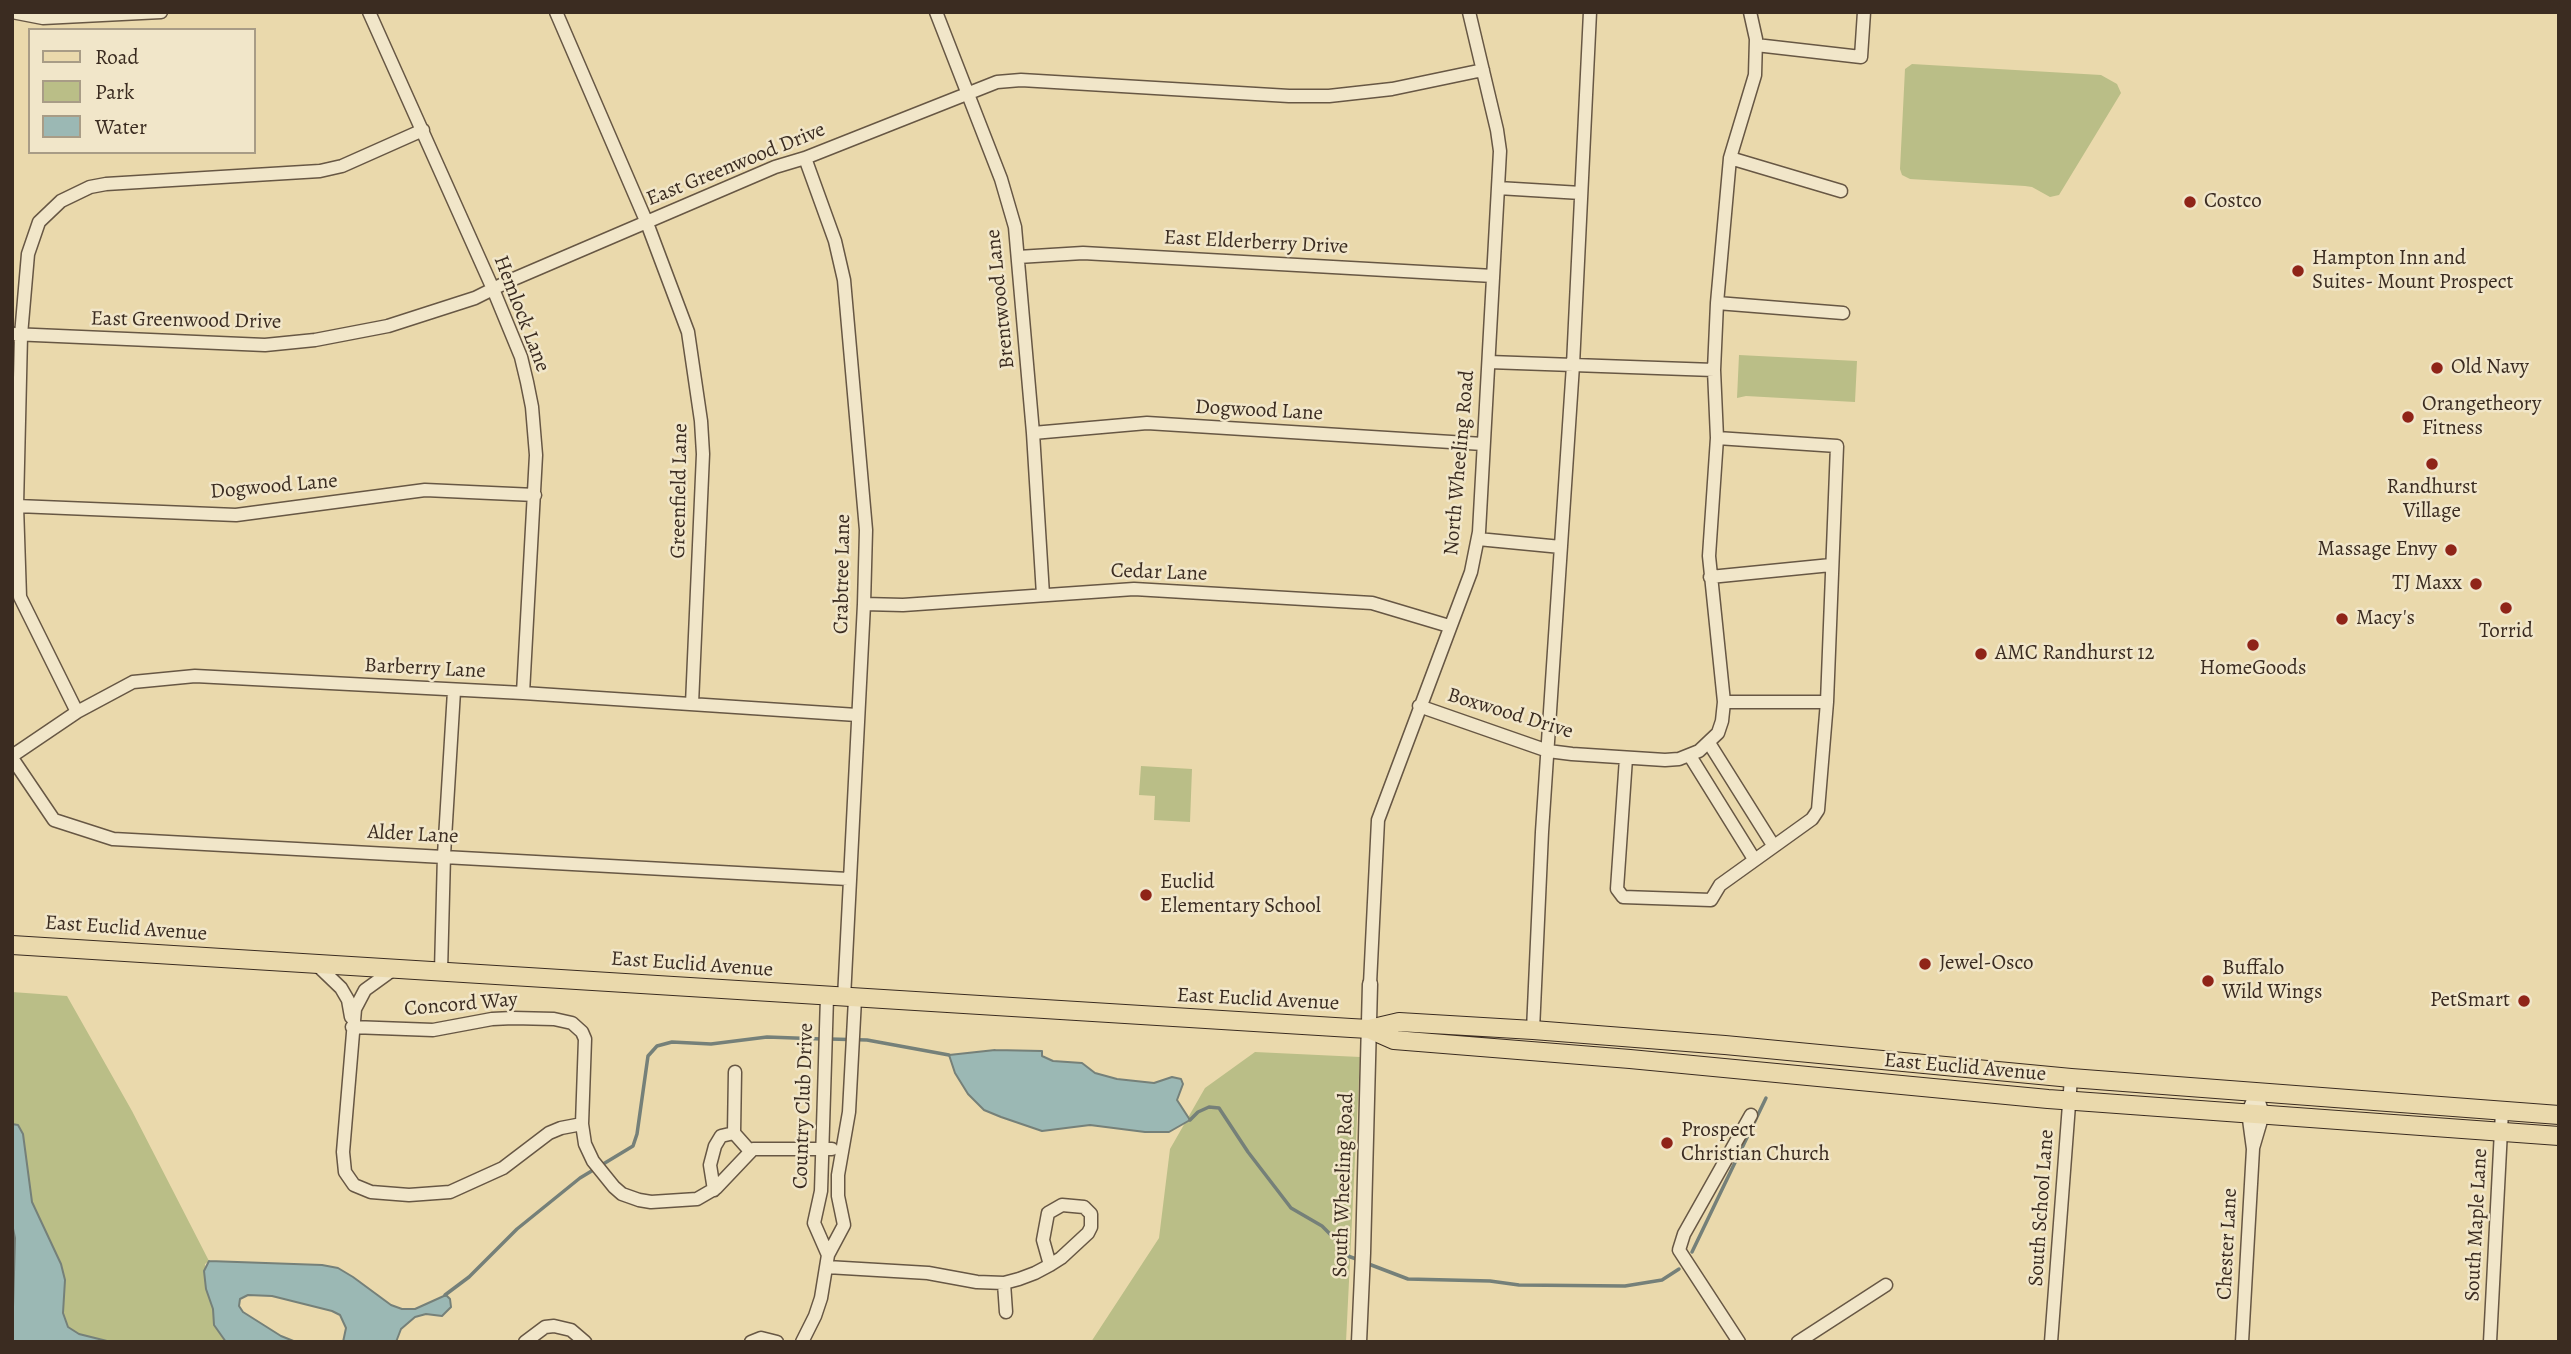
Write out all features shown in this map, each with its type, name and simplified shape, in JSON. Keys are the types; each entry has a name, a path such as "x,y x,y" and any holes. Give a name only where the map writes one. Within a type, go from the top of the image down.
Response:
{"main road":[{"name":"East Euclid Avenue","path":"12,945 1369,1029 1399,1022 1533,1030 1725,1045 2071,1078 2559,1115"},
{"name":"East Euclid Avenue","path":"1369,1029 1394,1040 1630,1059 2069,1101 2559,1136"}],"street":[{"path":"12,12 43,18 161,12"},
{"name":"Hemlock Lane","path":"369,12 493,289 521,357 527,382 535,436 535,495 523,694"},
{"name":"Greenfield Lane","path":"556,12 646,223 688,332 701,421 703,482 692,704"},
{"name":"Brentwood Lane","path":"936,12 1009,204 1018,257 1043,595"},
{"name":"North Wheeling Road","path":"1369,1029 1378,820 1471,572 1478,538 1500,151 1469,12"},
{"path":"1533,1030 1573,365 1590,12"},
{"path":"1750,12 1756,45 1755,75 1730,158 1717,303 1714,370 1717,438 1709,556 1724,702 1722,721 1709,743 1773,845"},
{"path":"1756,45 1861,57 1864,12"},
{"name":"East Greenwood Drive","path":"17,334 238,346 292,343 412,320 457,306 775,167 805,158 998,82 1021,80 1329,96 1392,89 1483,70"},
{"path":"77,712 20,597 17,334 31,242 39,222 72,194 106,184 320,171 341,166 423,130"},
{"name":"Crabtree Lane","path":"805,158 835,241 847,299 865,514 864,604 842,998"},
{"path":"1730,158 1841,191"},
{"path":"1498,188 1581,193"},
{"name":"East Elderberry Drive","path":"1018,257 1083,253 1493,276"},
{"path":"1717,303 1843,313"},
{"path":"1489,362 1714,370"},
{"name":"Dogwood Lane","path":"1033,433 1147,423 1483,444"},
{"path":"1626,758 1617,889 1623,897 1711,900 1720,885 1812,819 1818,810 1827,702 1838,446 1717,438"},
{"name":"Dogwood Lane","path":"17,506 236,515 425,490 535,495"},
{"path":"1478,538 1561,547"},
{"path":"1710,577 1831,565"},
{"name":"Cedar Lane","path":"864,604 903,605 1134,589 1350,601 1394,608 1449,626"},
{"name":"Barberry Lane","path":"12,757 77,712 133,682 195,676 856,715"},
{"path":"441,971 444,855 454,691"},
{"path":"1724,702 1827,702"},
{"name":"Boxwood Drive","path":"1419,706 1548,751 1665,760 1690,756 1709,743"},
{"path":"1690,756 1754,859"},
{"name":"Alder Lane","path":"12,757 54,820 113,839 848,879"},
{"path":"316,964 341,988 348,1000 352,1027"},
{"path":"395,968 365,990 355,1009 352,1027 343,1164 348,1179 361,1190 409,1195 450,1192 503,1168 549,1133 582,1124"},
{"name":"Country Club Drive","path":"802,1342 815,1317 828,1261 844,1225 837,1187 849,1112 852,1032 842,998"},
{"name":"Country Club Drive","path":"828,1261 814,1223 827,1149 827,1033 842,998"},
{"name":"Concord Way","path":"352,1027 433,1030 492,1019 513,1018 554,1019 572,1023 585,1039 582,1124 584,1144 604,1175 622,1194 651,1202 697,1199 714,1190"},
{"name":"South Wheeling Road","path":"1359,1342 1369,1029"},
{"path":"735,1072 734,1133 750,1151"},
{"name":"South School Lane","path":"2051,1342 2071,1078"},
{"path":"2255,1113 2256,1093"},
{"name":"South Maple Lane","path":"2490,1342 2502,1111"},
{"name":"Chester Lane","path":"2242,1342 2255,1113"},
{"path":"1739,1342 1679,1250 1684,1234 1751,1115"},
{"path":"714,1190 710,1165 715,1146 721,1136 734,1133"},
{"path":"714,1190 750,1151 827,1149"},
{"path":"828,1261 977,1282 1004,1283 1050,1265 1088,1233 1091,1214 1084,1208 1062,1205 1048,1213 1043,1240 1050,1265"},
{"path":"1004,1283 1006,1312"},
{"path":"1798,1342 1886,1285"},
{"path":"525,1342 545,1327 554,1326 571,1330 585,1342"},
{"path":"751,1342 761,1338 777,1342"}],"green space":[{"path":"1912,64 2101,75 2117,84 2121,93 2059,195 2050,197 2025,186 1910,179 1902,175 1900,169 1905,69"},
{"path":"1739,355 1857,361 1855,402 1746,396 1737,398"},
{"path":"1141,766 1192,769 1190,822 1154,820 1155,796 1139,795"},
{"path":"12,992 67,996 132,1111 209,1261 205,1264 206,1289 213,1309 214,1325 226,1342 12,1342"},
{"path":"1255,1052 1360,1057 1346,1342 1091,1342 1159,1238 1170,1149 1205,1088"}],"water":[{"path":"995,1050 1042,1051 1042,1056 1053,1061 1082,1063 1095,1073 1117,1079 1154,1083 1172,1077 1181,1079 1183,1084 1177,1100 1190,1120 1169,1132 1145,1132 1090,1125 1042,1131 1001,1117 984,1110 968,1094 955,1073 949,1055"},
{"path":"12,1124 18,1125 23,1134 32,1202 61,1264 65,1280 63,1313 68,1327 79,1334 111,1342 12,1342 15,1238 12,1224"},
{"path":"209,1261 322,1265 338,1268 391,1305 402,1309 415,1309 446,1295 450,1299 451,1307 442,1316 426,1314 415,1317 401,1329 396,1342 343,1342 346,1328 340,1315 332,1311 272,1296 248,1295 240,1299 239,1306 243,1312 281,1336 296,1342 226,1342 214,1325 213,1309 206,1289 204,1271"}],"waterway":[{"path":"445,1295 469,1277 517,1229 580,1178 633,1146 648,1056 657,1046 672,1042 711,1044 767,1037 822,1039"},
{"path":"830,1039 867,1040 949,1055"},
{"path":"1692,1252 1766,1098"},
{"path":"1190,1120 1209,1107 1219,1108 1248,1152 1291,1208 1322,1226 1336,1240 1345,1255 1359,1260"},
{"path":"1366,1263 1408,1279 1490,1281 1519,1285 1625,1286 1662,1280 1679,1269"}],"place":[{"name":"Costco","path":"2190,202"},
{"name":"Hampton Inn and Suites- Mount Prospect","path":"2298,271"},
{"name":"Old Navy","path":"2437,368"},
{"name":"Orangetheory Fitness","path":"2408,417"},
{"name":"Randhurst Village","path":"2432,464"},
{"name":"Massage Envy","path":"2451,550"},
{"name":"TJ Maxx","path":"2476,584"},
{"name":"Torrid","path":"2506,608"},
{"name":"Macy's","path":"2342,619"},
{"name":"HomeGoods","path":"2253,645"},
{"name":"AMC Randhurst 12","path":"1981,654"},
{"name":"Euclid Elementary School","path":"1146,895"},
{"name":"Jewel-Osco","path":"1925,964"},
{"name":"Buffalo Wild Wings","path":"2208,981"},
{"name":"PetSmart","path":"2524,1001"},
{"name":"Prospect Christian Church","path":"1667,1143"}]}
